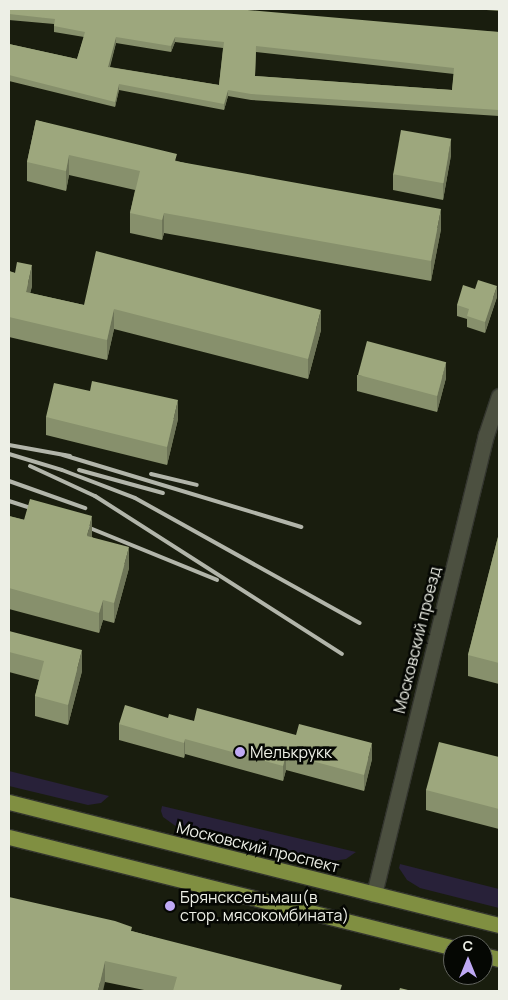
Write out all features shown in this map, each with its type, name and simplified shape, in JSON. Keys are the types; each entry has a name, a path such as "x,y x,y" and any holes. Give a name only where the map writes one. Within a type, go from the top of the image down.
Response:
{"main road":[{"name":"Московский проспект","path":"9,802 499,925"},
{"path":"9,837 443,946"}],"street":[{"name":"Московский проезд","path":"374,894 486,435 499,396"}],"shaded area":[{"path":"9,771 109,796 101,803 88,805 9,786"},
{"path":"162,806 356,852 346,859 319,863 177,827 163,817"},
{"path":"400,864 499,889 499,908 420,888 407,880 399,868"}],"building":[{"path":"9,9 236,9 499,32 499,110 251,94 228,90 224,104 119,84 115,102 9,75 9,44 77,59 85,32 54,26 55,19 9,14","holes":["116,37 171,46 175,37 224,42 219,85 108,67","256,46 454,68 452,90 255,76"]},
{"path":"36,120 177,154 175,161 441,209 431,261 164,213 162,220 130,213 140,171 69,155 66,171 27,162"},
{"path":"401,130 451,139 443,183 393,174"},
{"path":"96,251 321,310 308,359 114,309 107,340 9,317 9,271 15,273 17,262 32,265 26,292 84,305"},
{"path":"478,280 497,286 485,322 467,316 469,309 457,305 463,285 475,289"},
{"path":"367,341 446,362 437,396 358,375"},
{"path":"92,381 178,400 167,447 46,417 54,383 90,391"},
{"path":"30,499 92,516 87,536 129,547 114,603 103,600 99,613 9,588 9,516 24,520"},
{"path":"499,533 499,663 468,655"},
{"path":"9,631 82,650 68,705 35,696 44,661 9,652"},
{"path":"125,705 168,718 169,714 194,721 197,708 296,735 299,724 372,743 364,775 286,754 283,766 185,739 184,743 119,724"},
{"path":"439,742 499,757 499,809 426,790"},
{"path":"9,897 115,921 132,927 131,931 342,985 340,991 173,991 177,977 105,961 98,991 9,991"},
{"path":"400,988 412,991 399,991"}],"railway":[{"path":"9,445 70,456"},
{"path":"9,454 62,470 135,498 360,623"},
{"path":"63,455 301,527"},
{"path":"30,466 95,496 342,654"},
{"path":"79,470 163,493"},
{"path":"151,474 197,485"},
{"path":"9,481 85,508"},
{"path":"9,501 40,511"},
{"path":"80,524 217,580"}],"place":[{"name":"Мелькрукк","path":"240,752"},
{"name":"Брянсксельмаш(в стор. мясокомбината)","path":"170,906"}]}
